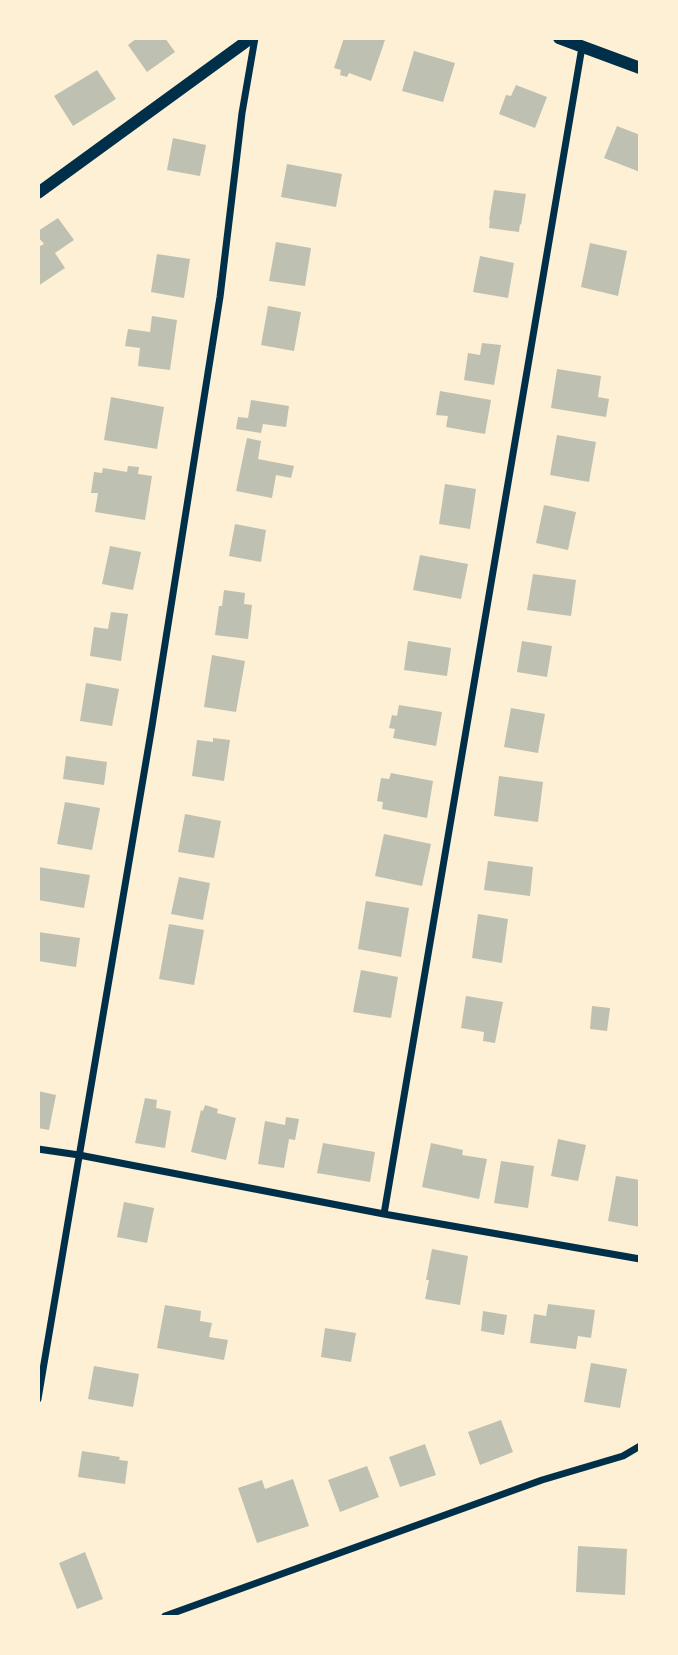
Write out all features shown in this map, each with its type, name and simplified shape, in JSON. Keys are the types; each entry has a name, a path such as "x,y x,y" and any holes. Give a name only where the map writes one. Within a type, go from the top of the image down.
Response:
{"street":[{"path":"38,193 253,38"},
{"path":"38,1399 152,726 218,310 253,38"},
{"path":"559,38 639,68"},
{"path":"384,1214 582,47"},
{"path":"38,1149 639,1259"},
{"path":"165,1616 542,1480 623,1456 639,1447"}],"building":[{"path":"137,38 165,38 175,52 147,72 128,45"},
{"path":"344,38 385,40 371,81 349,73 347,77 340,75 341,70 334,68"},
{"path":"414,51 455,63 443,102 402,91"},
{"path":"97,70 116,99 73,126 54,96"},
{"path":"516,85 547,97 535,128 499,114 506,95 511,96"},
{"path":"617,126 640,135 640,172 604,158"},
{"path":"173,138 206,145 200,176 167,170"},
{"path":"287,164 342,174 336,207 281,197"},
{"path":"494,190 526,194 519,232 489,228"},
{"path":"58,218 74,240 55,253 65,268 38,286 38,247 44,244 38,237 38,231"},
{"path":"276,242 311,248 305,286 269,281"},
{"path":"590,243 627,251 618,296 581,287"},
{"path":"157,254 190,259 184,298 151,292"},
{"path":"480,256 514,263 508,298 473,292"},
{"path":"268,306 301,312 294,351 261,345"},
{"path":"152,316 177,320 170,370 138,366 140,348 125,346 128,329 150,332"},
{"path":"482,343 501,345 494,385 464,380 468,353 480,355"},
{"path":"557,369 601,376 598,397 609,399 606,417 551,408"},
{"path":"440,391 491,400 485,434 446,427 448,416 436,415"},
{"path":"111,397 164,407 157,449 104,440"},
{"path":"251,400 289,406 286,427 263,424 261,433 236,429 238,417 248,418"},
{"path":"557,435 596,442 589,482 550,475"},
{"path":"247,438 261,441 258,459 294,466 291,478 276,475 272,498 236,491"},
{"path":"128,466 139,467 138,474 152,476 145,520 95,512 98,493 91,493 94,472 102,473 103,468 127,472"},
{"path":"445,484 476,489 470,529 439,524"},
{"path":"544,505 576,512 568,550 536,543"},
{"path":"235,524 266,530 261,562 229,556"},
{"path":"110,546 141,552 133,590 102,584"},
{"path":"420,555 468,564 461,599 413,590"},
{"path":"533,574 576,580 571,616 527,610"},
{"path":"224,590 245,593 244,604 252,605 248,639 215,635"},
{"path":"111,612 128,614 121,661 90,656 94,627 108,629"},
{"path":"408,641 451,648 447,676 404,670"},
{"path":"522,641 552,646 547,677 517,672"},
{"path":"212,655 245,661 236,712 204,707"},
{"path":"86,683 119,689 112,726 80,721"},
{"path":"399,705 442,712 436,746 393,738 395,729 389,728 392,715 397,716"},
{"path":"511,708 545,714 538,753 504,747"},
{"path":"213,738 230,740 224,781 192,776 197,740 213,742"},
{"path":"66,756 107,762 104,785 63,779"},
{"path":"391,773 433,781 427,818 382,809 383,802 377,801 381,778 389,779"},
{"path":"499,776 543,782 538,822 494,816"},
{"path":"65,802 100,808 92,850 57,844"},
{"path":"185,814 221,821 214,858 178,852"},
{"path":"384,834 431,844 422,886 375,876"},
{"path":"488,861 533,867 530,896 484,890"},
{"path":"38,867 90,875 84,908 38,900"},
{"path":"179,877 210,883 203,920 171,914"},
{"path":"366,901 409,908 401,957 358,949"},
{"path":"478,914 508,919 502,963 472,958"},
{"path":"169,924 204,930 194,985 159,979"},
{"path":"38,932 80,938 76,967 38,961"},
{"path":"361,970 398,977 391,1018 353,1012"},
{"path":"466,996 503,1002 495,1043 483,1041 484,1032 461,1028"},
{"path":"592,1006 610,1008 607,1031 590,1029"},
{"path":"38,1091 56,1095 49,1130 38,1128"},
{"path":"145,1098 157,1100 156,1108 171,1111 165,1148 135,1143"},
{"path":"205,1105 218,1109 217,1113 236,1118 226,1160 191,1152 201,1110 203,1111"},
{"path":"286,1117 299,1119 295,1140 289,1139 284,1168 258,1164 265,1121 285,1125"},
{"path":"558,1139 586,1145 578,1181 551,1176"},
{"path":"323,1143 375,1152 370,1182 317,1173"},
{"path":"431,1143 463,1150 462,1155 487,1159 479,1199 422,1187"},
{"path":"501,1161 534,1166 528,1208 494,1203"},
{"path":"616,1176 640,1180 640,1227 608,1221"},
{"path":"124,1202 154,1208 147,1243 117,1237"},
{"path":"432,1249 468,1256 460,1305 425,1299"},
{"path":"548,1304 595,1310 591,1338 578,1336 576,1349 530,1343 534,1314 546,1316"},
{"path":"165,1305 201,1311 200,1321 212,1323 209,1337 228,1340 224,1360 157,1348"},
{"path":"483,1311 507,1315 504,1335 481,1331"},
{"path":"325,1328 356,1333 351,1362 321,1357"},
{"path":"591,1363 627,1369 620,1408 584,1402"},
{"path":"94,1366 139,1374 133,1407 88,1399"},
{"path":"501,1420 513,1452 480,1465 468,1432"},
{"path":"425,1444 436,1475 400,1487 389,1457"},
{"path":"82,1451 120,1457 119,1460 128,1461 125,1484 78,1477"},
{"path":"367,1466 379,1497 340,1512 328,1480"},
{"path":"293,1479 309,1526 257,1543 238,1488 262,1480 265,1489"},
{"path":"578,1546 627,1549 625,1595 576,1592"},
{"path":"85,1552 103,1599 77,1609 59,1563"}]}
